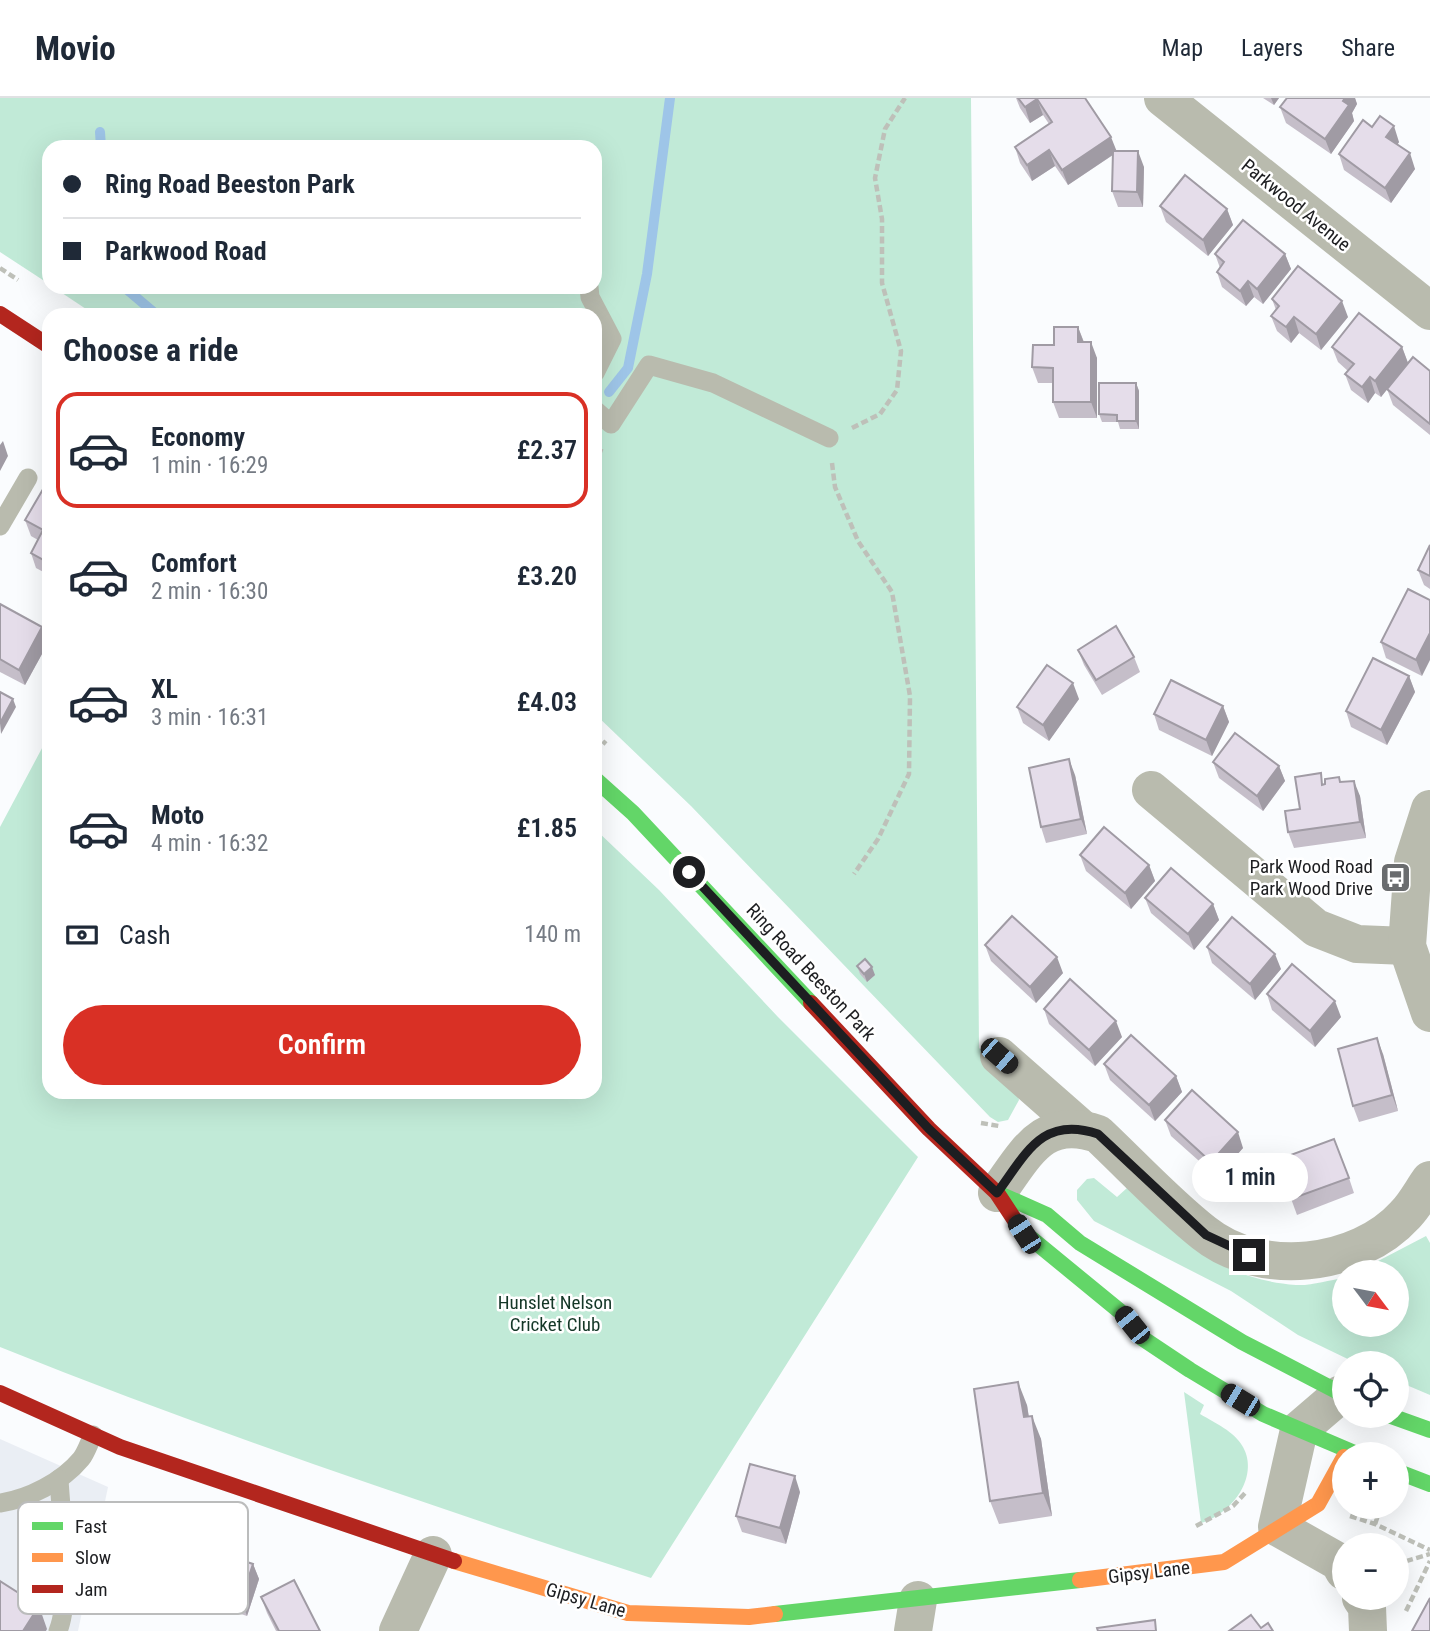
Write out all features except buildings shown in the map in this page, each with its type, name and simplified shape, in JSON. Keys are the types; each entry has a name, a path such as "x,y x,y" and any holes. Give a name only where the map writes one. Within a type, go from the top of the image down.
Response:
{"street":[{"name":"Parkwood Avenue","path":"1163,98 1430,311"},
{"path":"0,314 42,341"},
{"name":"Ring Road Beeston Park","path":"602,785 633,813 929,1129 997,1193 1024,1234 1122,1312 1142,1338 1251,1407 1332,1446"},
{"path":"1151,790 1316,928 1357,944 1406,946"},
{"path":"1430,809 1413,862 1406,946 1430,1013"},
{"path":"999,1056 1082,1129"},
{"path":"997,1193 1031,1147 1056,1129 1082,1129 1098,1134 1206,1235 1249,1255 1297,1264 1359,1249 1405,1216 1430,1180"},
{"name":"Ring Road Beeston Park","path":"997,1193 1047,1215 1080,1244 1274,1361 1332,1390"},
{"name":"Gipsy Lane","path":"0,1393 93,1435 433,1555 628,1613 749,1617 916,1616 1224,1562 1318,1504 1332,1481"},
{"path":"1332,1403 1299,1430 1277,1527 1332,1558"},
{"path":"1409,1422 1430,1430"},
{"path":"1409,1476 1430,1484"},
{"path":"398,1631 433,1555"},
{"path":"1370,1610 1385,1625"}],"lane":[{"path":"602,320 612,339 602,359"},
{"path":"602,416 611,424 649,365 713,383 829,438"},
{"path":"0,526 27,478"},
{"path":"0,1503 18,1500 59,1479 81,1459 93,1435"},
{"path":"59,1479 60,1502"},
{"path":"58,1631 63,1614"}],"path":[{"path":"854,874 877,839 909,774 910,696 892,592 858,541 835,487 829,438 880,414 897,390 901,351 883,283 882,219 875,178 885,129 905,98"},
{"path":"602,740 612,748"},
{"path":"972,1117 984,1126 1007,1125 1031,1147"},
{"path":"1198,1565 1196,1526 1233,1506 1251,1483"},
{"path":"1359,1519 1375,1524 1430,1552"},
{"path":"1375,1524 1377,1519"},
{"path":"1409,1559 1430,1552"},
{"path":"1385,1625 1430,1561"}],"shaded area":[{"path":"0,1439 108,1487 105,1502 18,1502 18,1614 82,1614 78,1631 0,1631"}],"green space":[{"path":"0,98 971,98 979,1048 1015,1082 1019,1100 1008,1120 998,1122 990,1117 691,806 602,721 602,308 84,308 64,294 602,294 602,140 42,140 42,279 0,252"},
{"name":"Hunslet Nelson Cricket Club","path":"42,748 42,1099 602,1099 602,836 659,890 778,1017 918,1157 651,1578 242,1439 0,1347 0,827"},
{"path":"1094,1178 1117,1197 1127,1188 1183,1239 1222,1265 1269,1281 1296,1285 1332,1280 1332,1337 1409,1337 1409,1260 1380,1260 1426,1236 1430,1243 1430,1395 1409,1386 1409,1351 1332,1351 1298,1335 1231,1291 1094,1221 1077,1200 1077,1190 1087,1179"},
{"path":"1184,1392 1204,1405 1200,1414 1235,1436 1247,1459 1245,1483 1232,1504 1212,1519 1201,1523"}],"waterway":[{"path":"609,392 628,368 647,274 670,98"},
{"path":"100,132 101,140"},
{"path":"132,294 149,308"}],"traffic: fast":[{"path":"602,785 633,813 811,1003"},
{"path":"997,1193 1047,1215 1080,1243 1242,1342 1332,1389"},
{"path":"1022,1231 1122,1313 1142,1338 1263,1414 1332,1443"},
{"path":"1409,1422 1430,1430"},
{"path":"1409,1476 1430,1484"},
{"path":"775,1614 1080,1580"}],"traffic: slow":[{"path":"1080,1580 1224,1562 1318,1504 1332,1479"},
{"path":"454,1561 628,1613 749,1617 775,1614"}],"traffic: jam":[{"path":"0,314 42,341"},
{"path":"811,1003 929,1129 997,1193 1022,1231"},
{"path":"0,1393 120,1447 454,1561"}],"place":[{"name":"Park Wood Road Park Wood Drive","path":"1396,877"}],"route":[{"path":"689,872 929,1129 997,1193 1031,1147 1056,1129 1082,1129 1098,1134 1206,1235 1249,1255"}]}
